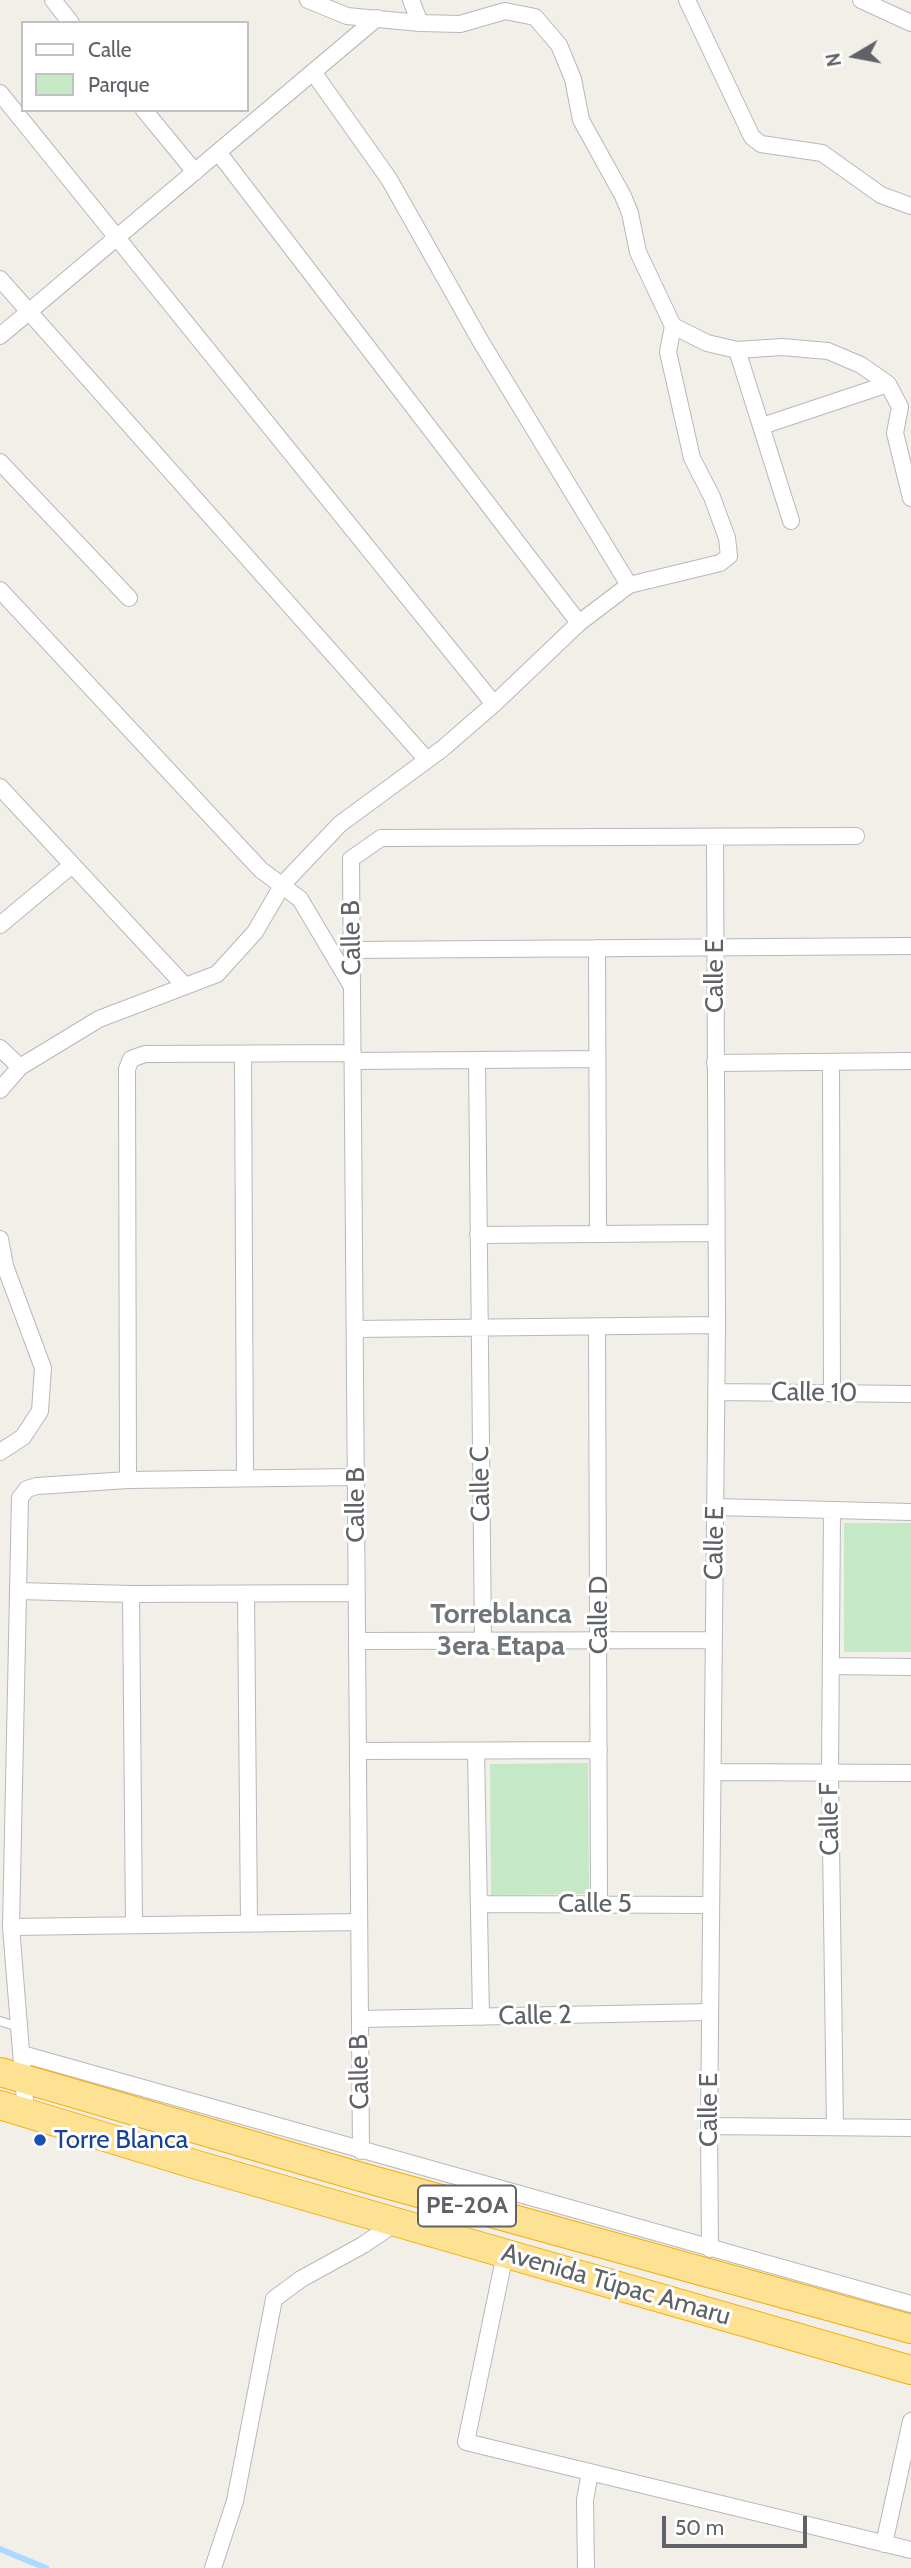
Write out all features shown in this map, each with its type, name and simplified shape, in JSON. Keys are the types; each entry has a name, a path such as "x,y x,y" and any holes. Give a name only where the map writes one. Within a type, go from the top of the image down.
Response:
{"highway":[{"name":"Avenida Túpac Amaru","path":"15,2068 374,2180 911,2329"},
{"name":"Avenida Túpac Amaru","path":"13,2109 911,2370"}],"street":[{"path":"53,0 69,21"},
{"path":"0,1090 20,1067 99,1019 217,974 255,932 282,884 340,824 427,760 494,704 579,623 629,585 720,563 729,556 727,538 712,497 692,458 668,352 673,326 638,252 630,213 623,196 581,120 573,79 558,45 535,17 521,7 460,24 420,23 347,16 309,0"},
{"path":"411,0 420,23"},
{"path":"687,0 752,136 761,144 822,153 881,195 911,206"},
{"path":"861,0 911,23"},
{"path":"0,336 377,18"},
{"path":"313,72 389,179 481,342 629,585"},
{"path":"0,93 494,704"},
{"path":"146,112 195,172"},
{"path":"218,152 579,623"},
{"path":"0,279 427,760"},
{"path":"673,326 707,343 737,350 782,347 828,351 862,365 888,384 900,407 895,433 911,498"},
{"path":"737,350 791,521"},
{"path":"762,426 888,384"},
{"path":"0,462 129,598"},
{"path":"0,590 261,870 300,899 352,988"},
{"path":"0,787 185,986"},
{"path":"715,837 856,836"},
{"name":"Calle B","path":"361,2151 351,859 381,838 715,837"},
{"name":"Calle E","path":"710,2249 717,1325 715,837"},
{"path":"0,925 72,865"},
{"path":"352,950 911,946"},
{"path":"597,948 598,1234"},
{"path":"0,1048 20,1067"},
{"path":"128,1480 127,1069 131,1059 145,1054 243,1054 477,1061 597,1059"},
{"path":"243,1054 245,1478"},
{"name":"Calle C","path":"477,1061 483,1640"},
{"path":"715,1063 911,1061"},
{"path":"831,1062 832,1393"},
{"path":"478,1235 716,1233"},
{"path":"0,1239 5,1266 43,1368 40,1411 23,1437 0,1452"},
{"path":"355,1329 717,1325"},
{"name":"Calle D","path":"597,1326 599,1904"},
{"name":"Calle 10","path":"716,1392 911,1394"},
{"path":"13,2109 18,2027 7,1960 11,1927 20,1498 27,1489 37,1486 128,1480 356,1477"},
{"path":"715,1507 911,1512"},
{"name":"Calle F","path":"832,1510 830,1773 835,2127"},
{"path":"18,1591 131,1594 357,1593"},
{"path":"131,1594 134,1925"},
{"path":"246,1594 249,1924"},
{"path":"357,1641 714,1640"},
{"path":"831,1666 911,1667"},
{"path":"358,1751 599,1750"},
{"path":"476,1751 481,2017"},
{"path":"713,1772 911,1773"},
{"name":"Calle 5","path":"479,1904 711,1905"},
{"path":"11,1927 359,1922"},
{"name":"Calle 2","path":"360,2019 710,2012"},
{"path":"15,2068 361,2151 911,2304"},
{"path":"709,2126 911,2128"},
{"path":"213,2568 235,2501 274,2299 301,2279 363,2245 397,2222"},
{"path":"505,2254 466,2442 911,2550"},
{"path":"884,2543 911,2421"},
{"path":"586,2568 584,2500 590,2472"}],"lane":[{"path":"0,2021 18,2027"}],"green space":[{"path":"844,1523 911,1523 911,1652 844,1652"},
{"path":"588,1763 589,1894 491,1895 490,1764"}],"waterway":[{"path":"0,2549 46,2568"}],"place":[{"name":"Torre Blanca","path":"40,2140"}],"district":[{"name":"Torreblanca 3era Etapa","path":"501,1631"}]}
